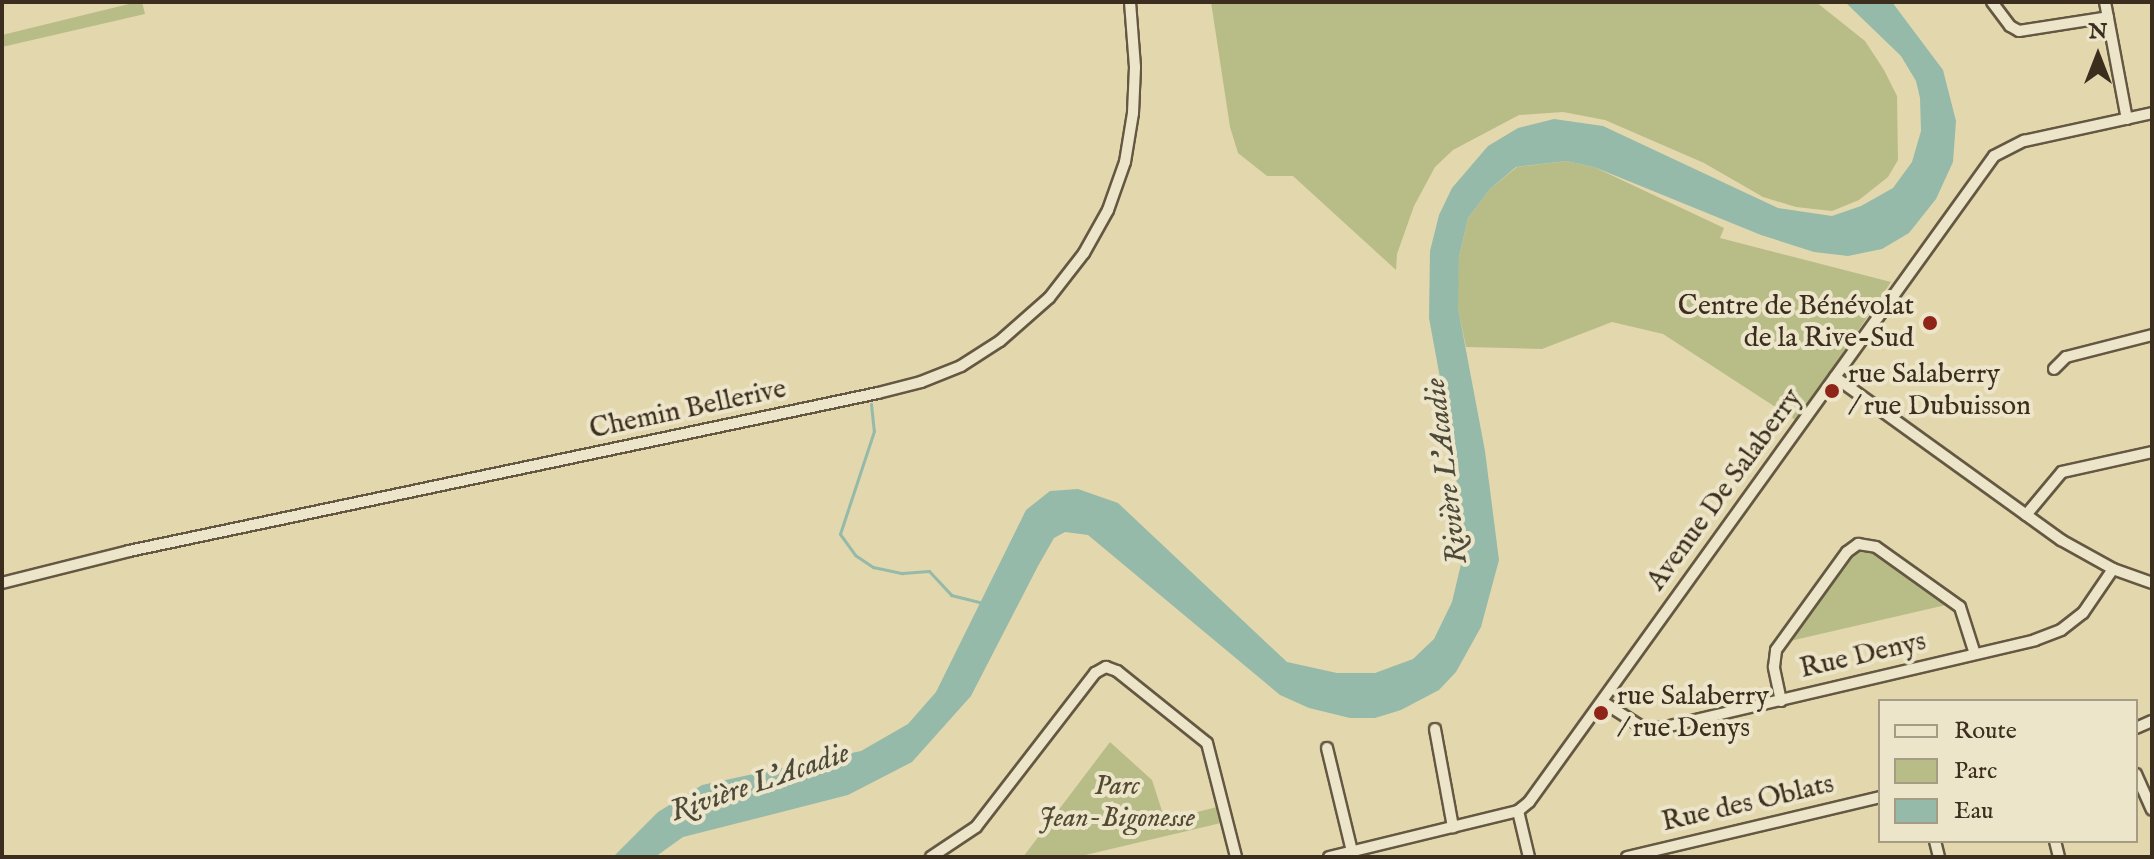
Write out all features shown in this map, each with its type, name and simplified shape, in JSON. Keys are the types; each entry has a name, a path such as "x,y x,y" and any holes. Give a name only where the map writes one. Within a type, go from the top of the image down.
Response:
{"street":[{"name":"Chemin Bellerive","path":"2,583 129,551 878,393 954,369 1000,341 1049,298 1079,260 1105,215 1125,162 1132,124 1135,67 1130,2"},
{"path":"1992,2 2010,26 2019,31 2108,17"},
{"path":"2105,2 2127,119"},
{"name":"Avenue De Salaberry","path":"1518,811 1532,799 1603,702 1997,153 2024,141 2152,113"},
{"path":"2054,369 2066,357 2152,335"},
{"path":"1835,377 2026,515 2113,569 2152,583"},
{"path":"2026,515 2062,472 2152,452"},
{"path":"1781,701 1773,663 1776,650 1847,552 1858,544 1876,547 1960,607 1975,654"},
{"name":"Rue Denys","path":"1603,702 1632,722 1651,729 2035,640 2067,626 2093,602 2113,569"},
{"path":"931,857 979,824 1095,673 1106,667 1117,671 1207,743 1236,857"},
{"path":"1435,729 1453,827"},
{"path":"1327,748 1352,851"},
{"path":"2138,778 2152,810"},
{"name":"Rue des Oblats","path":"1627,857 1878,797"},
{"path":"1329,857 1518,811 1529,857"}],"green space":[{"path":"142,2 145,14 2,47 2,35"},
{"path":"1211,2 1816,2 1865,41 1884,70 1897,96 1898,160 1888,177 1859,200 1832,211 1796,207 1763,197 1704,163 1605,120 1563,112 1519,115 1453,150 1435,167 1414,206 1397,254 1396,270 1293,176 1267,176 1238,153 1230,127"},
{"path":"1566,161 1594,167 1724,228 1720,238 1891,282 1797,421 1663,334 1612,322 1542,349 1466,347 1457,304 1459,257 1468,218 1490,189 1517,167"},
{"path":"1860,550 1871,552 1946,605 1790,641 1851,556"},
{"name":"Parc Jean-Bigonesse","path":"1110,742 1152,780 1165,820 1217,807 1221,823 1077,857 1023,857"}],"water":[{"name":"Rivière L'Acadie","path":"1845,2 1892,2 1943,70 1956,121 1953,162 1936,199 1909,233 1882,249 1848,256 1814,252 1761,235 1594,167 1566,161 1516,167 1490,189 1468,218 1459,257 1458,308 1485,451 1499,560 1481,627 1456,672 1439,690 1401,710 1375,718 1350,718 1309,708 1280,695 1088,535 1065,532 1054,538 971,696 912,762 848,795 683,837 655,857 613,857 658,812 702,785 861,751 908,724 936,692 1026,510 1050,491 1078,489 1118,503 1287,662 1337,673 1375,673 1413,659 1434,639 1452,602 1461,564 1462,527 1452,443 1429,318 1430,251 1439,215 1452,188 1488,146 1518,128 1554,119 1603,126 1778,208 1832,216 1861,206 1893,188 1912,162 1921,131 1920,98 1916,81 1901,56"}],"waterway":[{"path":"871,404 874,431 840,534 855,555 873,567 902,573 929,571 951,595 982,603"}],"place":[{"name":"Centre de Bénévolat de la Rive-Sud","path":"1930,323"},
{"name":"rue Salaberry / rue Dubuisson","path":"1832,391"},
{"name":"rue Salaberry / rue Denys","path":"1601,713"}]}
